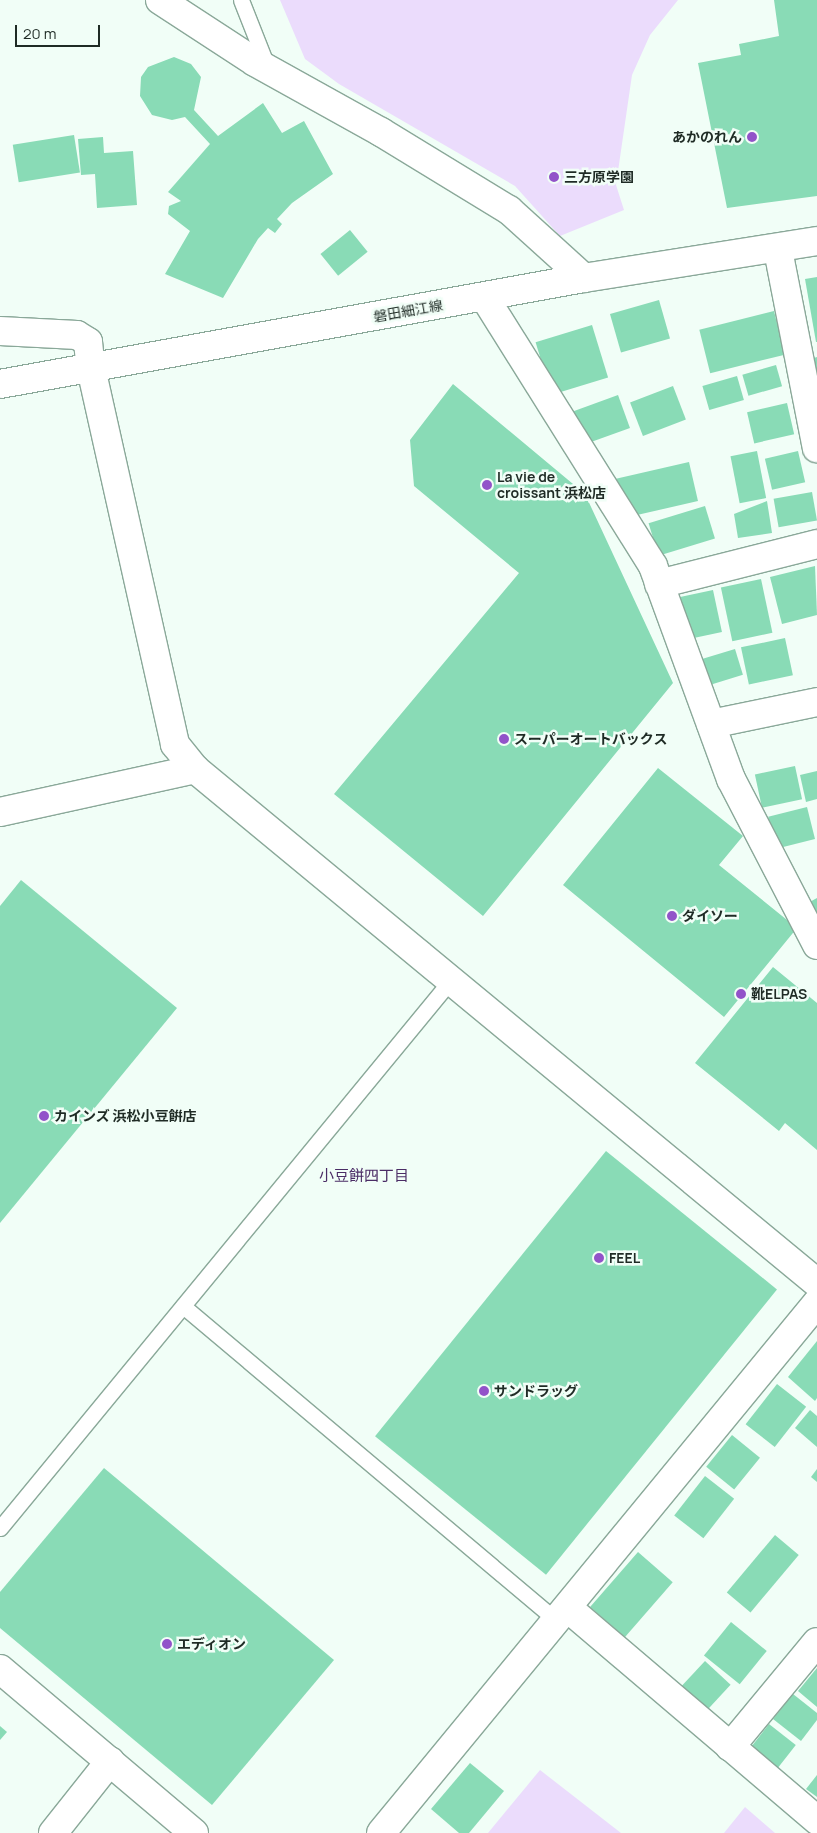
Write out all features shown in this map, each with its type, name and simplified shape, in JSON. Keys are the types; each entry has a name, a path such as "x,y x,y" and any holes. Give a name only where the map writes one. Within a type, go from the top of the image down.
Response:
{"street":[{"path":"160,0 268,69 509,210 584,278"},
{"name":"磐田細江線","path":"0,384 485,298 584,278 778,250 817,241"},
{"path":"778,250 817,448"},
{"path":"485,298 653,566 731,779 817,945"},
{"path":"0,331 77,335 88,342 91,369 175,744 194,769 817,1283"},
{"path":"659,584 817,544"},
{"path":"711,724 817,702"},
{"path":"0,812 194,769"},
{"path":"381,1833 563,1616 817,1302"},
{"path":"563,1616 730,1747 817,1820"},
{"path":"730,1747 817,1642"},
{"path":"0,1669 194,1833"},
{"path":"53,1833 110,1761"}],"lane":[{"path":"241,0 268,69"},
{"path":"0,1528 451,980"},
{"path":"183,1306 563,1616"}],"shaded area":[{"name":"三方原学園","path":"280,0 678,0 650,35 632,75 616,185 624,210 560,236 515,186 339,84 305,59"},
{"path":"540,1770 621,1833 488,1833"},
{"path":"745,1807 775,1833 724,1833"}],"building":[{"path":"774,0 817,0 817,196 727,208 698,63 741,55 739,44 779,36"},
{"path":"174,57 191,64 201,77 194,110 218,136 263,103 282,133 304,121 333,174 292,203 277,219 282,224 275,233 268,228 258,239 223,298 165,274 190,231 168,214 169,206 181,201 168,192 210,144 185,117 172,120 152,115 140,96 141,77 148,67"},
{"path":"74,135 80,173 19,182 13,145"},
{"path":"103,137 104,153 133,151 137,205 97,208 95,174 81,175 78,139"},
{"path":"350,230 368,252 338,276 320,254"},
{"path":"817,277 817,342 816,342 805,279"},
{"path":"659,300 670,338 621,353 610,314"},
{"path":"774,311 785,355 710,373 699,330"},
{"path":"592,325 608,378 552,395 536,342"},
{"path":"817,357 817,382 811,359"},
{"path":"776,365 782,386 748,396 742,375"},
{"path":"737,376 744,400 709,410 702,386"},
{"name":"スーパーオートバックス","path":"453,384 585,494 673,683 483,916 334,794 519,573 414,486 410,440"},
{"path":"673,386 686,420 643,436 630,402"},
{"path":"618,395 630,428 582,445 570,412"},
{"path":"787,403 794,434 754,443 747,412"},
{"path":"757,451 766,498 740,503 730,456"},
{"path":"798,451 805,482 772,490 765,459"},
{"path":"689,462 698,501 624,518 615,479"},
{"path":"812,492 817,521 779,527 774,499"},
{"path":"767,501 772,533 738,538 734,514"},
{"path":"705,506 715,539 659,556 649,523"},
{"path":"815,566 817,615 782,624 770,577"},
{"path":"761,579 772,633 732,641 721,588"},
{"path":"713,590 722,632 687,640 678,597"},
{"path":"785,638 793,675 749,685 741,647"},
{"path":"735,649 743,675 707,686 699,660"},
{"path":"795,766 802,799 762,808 755,775"},
{"path":"658,768 743,836 719,865 797,928 724,1017 563,885"},
{"path":"817,771 817,799 806,802 800,775"},
{"path":"807,807 815,839 776,849 768,817"},
{"name":"カインズ 浜松小豆餠店","path":"21,880 177,1008 0,1223 0,906"},
{"path":"817,898 817,930 804,905"},
{"path":"773,967 817,1003 817,1150 785,1123 779,1131 695,1063"},
{"path":"606,1151 777,1289 546,1575 375,1436"},
{"path":"817,1341 817,1398 815,1401 788,1377"},
{"path":"777,1384 806,1407 775,1447 746,1424"},
{"path":"810,1410 817,1416 817,1447 795,1428"},
{"path":"732,1435 760,1458 734,1490 706,1467"},
{"name":"エディオン","path":"104,1468 334,1660 212,1805 0,1628 0,1592"},
{"path":"817,1469 817,1482 811,1477"},
{"path":"705,1476 734,1499 703,1538 674,1515"},
{"path":"775,1535 799,1555 751,1612 727,1592"},
{"path":"638,1552 673,1582 625,1637 590,1607"},
{"path":"731,1622 767,1651 740,1684 704,1655"},
{"path":"705,1661 731,1685 705,1713 679,1689"},
{"path":"817,1668 817,1707 798,1691"},
{"path":"793,1694 817,1713 817,1720 801,1741 773,1719"},
{"path":"769,1724 796,1745 775,1771 749,1750"},
{"path":"0,1726 7,1732 0,1740"},
{"path":"470,1763 504,1791 469,1833 459,1833 431,1809"},
{"path":"817,1775 817,1797 806,1789"}],"place":[{"name":"あかのれん","path":"752,137"},
{"name":"三方原学園","path":"554,177"},
{"name":"La vie de croissant 浜松店","path":"487,485"},
{"name":"スーパーオートバックス","path":"504,739"},
{"name":"ダイソー","path":"672,916"},
{"name":"靴ELPAS","path":"741,994"},
{"name":"カインズ 浜松小豆餠店","path":"44,1116"},
{"name":"FEEL","path":"599,1258"},
{"name":"サンドラッグ","path":"484,1391"},
{"name":"エディオン","path":"167,1644"}],"district":[{"name":"小豆餅四丁目","path":"364,1176"}]}
